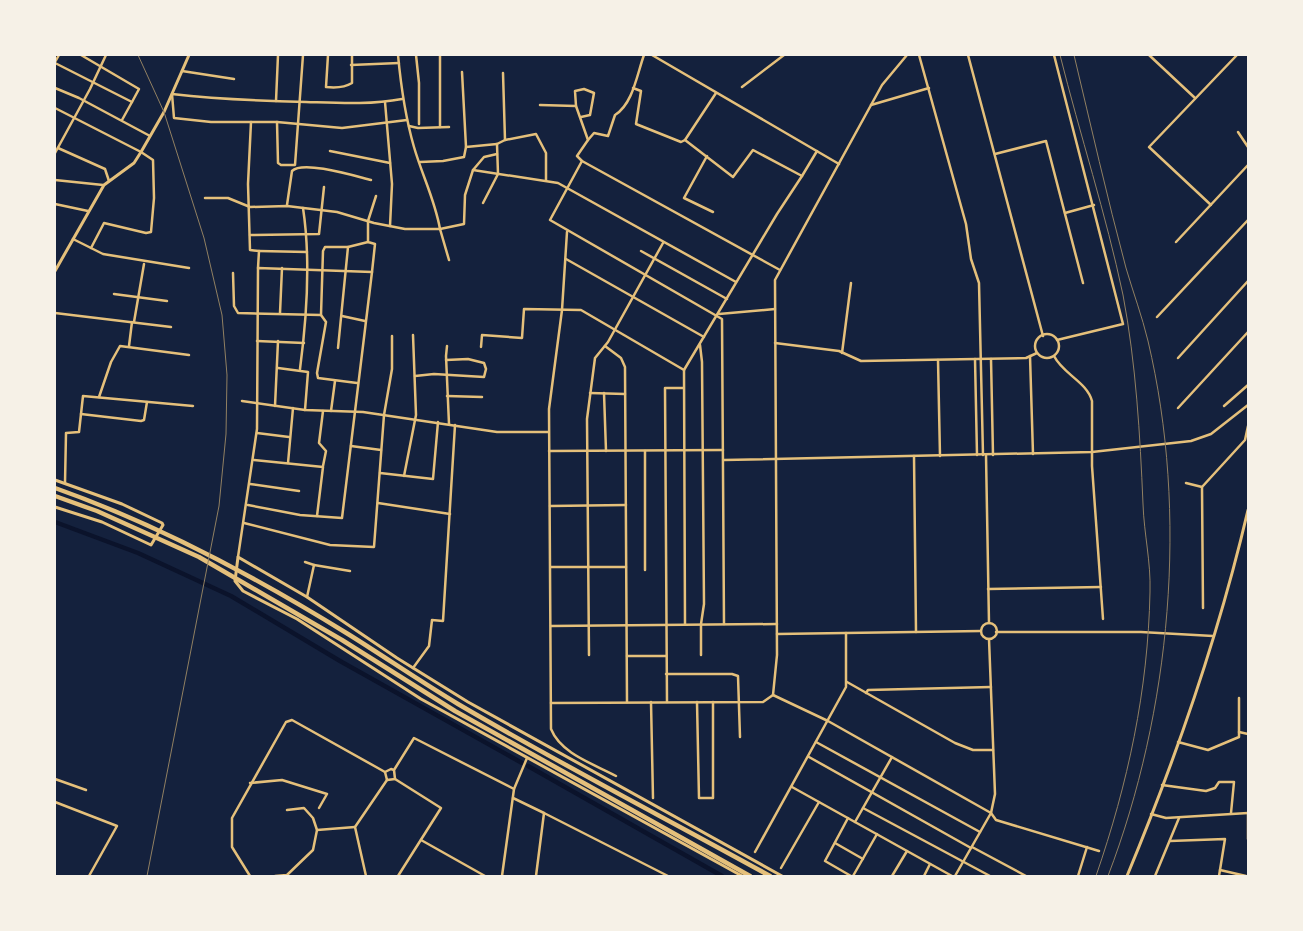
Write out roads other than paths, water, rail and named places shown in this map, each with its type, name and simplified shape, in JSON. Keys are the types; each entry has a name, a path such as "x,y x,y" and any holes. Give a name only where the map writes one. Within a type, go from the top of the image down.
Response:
{"highway":[{"path":"55,488 100,504 136,520 245,575 346,633 458,704 770,876"},
{"path":"55,496 97,511 199,558 342,640 468,721 750,876"},
{"path":"759,870 764,866"}],"street":[{"path":"58,55 55,62 132,102"},
{"path":"81,55 139,89 122,120"},
{"path":"55,153 71,126 73,118 106,55"},
{"path":"55,272 104,185 134,163 141,152 172,94 188,55"},
{"path":"276,101 278,55"},
{"path":"277,122 278,163 281,165 294,165 303,55"},
{"path":"328,55 326,87 346,87 352,83 352,55"},
{"path":"398,55 402,99 407,120 436,206 440,229 450,260"},
{"path":"416,55 419,83 419,124"},
{"path":"440,55 440,127"},
{"path":"644,55 633,88 622,110 615,114 608,136 594,133 577,156 582,161 780,270"},
{"path":"652,55 839,164"},
{"path":"742,87 784,55"},
{"path":"773,696 777,634 775,280 882,85 907,55"},
{"path":"920,55 966,224 971,259 979,283 989,623"},
{"path":"968,55 1043,336"},
{"path":"1054,55 1123,324 1057,340"},
{"path":"1149,55 1195,98"},
{"path":"1211,205 1149,147 1237,55"},
{"path":"352,66 398,63"},
{"path":"182,71 234,79"},
{"path":"420,162 463,158 466,147 462,72"},
{"path":"503,73 504,140"},
{"path":"55,88 84,100 150,136"},
{"path":"633,88 641,91 636,124 681,142 685,140 716,93"},
{"path":"871,105 929,88"},
{"path":"581,117 590,115 594,93 584,89 576,91 576,106 588,140"},
{"path":"172,94 224,100 298,102 385,102 402,99"},
{"path":"172,94 174,118 277,122 342,128 407,120"},
{"path":"385,102 385,123 390,163 390,226"},
{"path":"540,105 576,106"},
{"path":"55,108 153,160 154,198 151,232 146,233 104,223 91,248"},
{"path":"252,122 248,170 250,250 307,252"},
{"path":"409,126 418,128 450,127"},
{"path":"1238,132 1248,147"},
{"path":"466,147 497,144 504,140 536,134 546,153 546,180"},
{"path":"685,140 733,177 753,150 802,176"},
{"path":"995,154 1046,141 1083,283"},
{"path":"483,203 498,174 497,144"},
{"path":"58,148 105,169 109,181"},
{"path":"330,151 390,163"},
{"path":"685,624 684,370 817,151"},
{"path":"205,198 228,198 250,206 287,206 321,210 390,226 440,229 464,224 465,195 472,170 484,157 497,154"},
{"path":"707,156 684,198 714,212"},
{"path":"582,161 550,220 567,232 717,314 722,319 724,624"},
{"path":"1176,242 1248,165"},
{"path":"287,206 292,171 299,167 324,169 371,180"},
{"path":"472,170 546,180 567,188 736,282"},
{"path":"55,180 104,185"},
{"path":"250,235 319,234 324,187"},
{"path":"368,242 368,221 376,196"},
{"path":"55,204 88,211"},
{"path":"1065,213 1094,205"},
{"path":"300,369 304,343 307,252 307,235 303,208"},
{"path":"1158,316 1248,220"},
{"path":"567,232 562,310 549,410 552,729 555,739 563,748 616,776"},
{"path":"73,240 103,254 190,268"},
{"path":"247,505 342,518 375,244 368,242 348,247 325,246 323,269 321,315 326,322 317,373 318,378 335,382 357,383"},
{"path":"589,655 587,420 595,358 615,330 663,242"},
{"path":"338,348 348,247"},
{"path":"259,251 256,313 257,432 235,581 244,592 297,620 421,699 468,721 528,757 742,876"},
{"path":"641,251 727,299"},
{"path":"566,259 704,337"},
{"path":"129,346 144,264"},
{"path":"258,268 372,272"},
{"path":"280,313 282,268"},
{"path":"233,273 234,306 238,313 321,315"},
{"path":"1178,358 1248,281"},
{"path":"842,353 851,283"},
{"path":"114,294 167,301"},
{"path":"481,346 482,335 522,338 524,309 581,310 684,370"},
{"path":"717,314 775,310"},
{"path":"55,313 170,327"},
{"path":"342,316 366,321"},
{"path":"1178,408 1248,332"},
{"path":"404,476 414,419 415,376 413,335"},
{"path":"1050,335 1057,340 1059,349 1054,356 1045,358 1038,353 1036,344 1043,336 1050,335"},
{"path":"244,523 330,545 374,547 384,415 392,369 392,336"},
{"path":"257,341 304,343"},
{"path":"275,406 278,341"},
{"path":"775,343 842,353 862,361 975,359 1030,356 1038,353"},
{"path":"700,344 702,362 704,604 701,624 701,655"},
{"path":"99,397 117,349 120,346 189,355"},
{"path":"447,346 446,375 449,424"},
{"path":"605,346 621,358 625,367 627,702"},
{"path":"1030,356 1033,454"},
{"path":"1054,356 1058,365 1089,392 1092,401 1092,452 1103,619"},
{"path":"991,358 993,455"},
{"path":"975,359 977,455"},
{"path":"415,376 484,377 486,369 484,363 446,360"},
{"path":"938,360 940,456"},
{"path":"278,368 300,369 308,372 305,410"},
{"path":"331,411 335,382"},
{"path":"1224,406 1248,385"},
{"path":"666,702 665,388 683,388"},
{"path":"590,393 625,394"},
{"path":"604,394 606,451"},
{"path":"65,483 66,433 79,432 83,396 192,406"},
{"path":"447,396 482,397"},
{"path":"242,401 305,410 384,415 497,432 549,432"},
{"path":"81,414 141,421 144,420 147,402"},
{"path":"723,460 1092,452 1191,440 1211,434 1248,405"},
{"path":"288,463 293,408"},
{"path":"317,516 326,451 320,443 323,411"},
{"path":"380,474 433,479 438,422"},
{"path":"413,668 429,646 432,620 444,621 455,425"},
{"path":"1203,608 1202,487 1245,440 1248,426"},
{"path":"257,432 289,437"},
{"path":"351,446 381,450"},
{"path":"549,451 723,450"},
{"path":"645,451 645,570"},
{"path":"914,456 916,632"},
{"path":"254,460 323,467"},
{"path":"55,480 122,504 163,525 151,545 102,522 55,507"},
{"path":"1186,483 1202,487"},
{"path":"250,484 299,491"},
{"path":"378,503 450,514"},
{"path":"550,506 626,505"},
{"path":"1127,876 1162,785 1213,636 1233,572 1248,510"},
{"path":"238,558 307,597 413,668 476,707 782,876"},
{"path":"306,562 350,571"},
{"path":"307,597 314,565"},
{"path":"550,567 626,567"},
{"path":"988,589 1101,587"},
{"path":"989,639 981,635 983,625 989,623 994,625 996,632"},
{"path":"551,626 777,624"},
{"path":"777,634 981,630"},
{"path":"996,632 1141,632 1213,636"},
{"path":"989,639 996,632"},
{"path":"755,852 828,721 847,682 846,633"},
{"path":"792,787 954,876 991,813 995,794 989,639"},
{"path":"627,656 666,656"},
{"path":"666,674 732,674 738,676 740,738"},
{"path":"847,682 955,743 973,750 993,750"},
{"path":"866,693 868,690 991,687"},
{"path":"551,703 763,702 773,696"},
{"path":"773,696 828,721 991,813 996,820 1099,850"},
{"path":"1177,742 1208,750 1239,737 1239,698"},
{"path":"651,702 653,798"},
{"path":"697,702 700,798 713,798 713,702"},
{"path":"250,876 232,847 230,830 232,818 281,727 286,722 292,720 385,772 387,780"},
{"path":"1239,732 1248,734"},
{"path":"395,778 394,770 414,738 514,789"},
{"path":"816,742 980,832"},
{"path":"502,876 514,789 528,757"},
{"path":"808,757 1026,876"},
{"path":"856,822 892,757"},
{"path":"385,772 391,769 394,770"},
{"path":"366,876 355,827 387,780 395,778 441,808 398,876"},
{"path":"55,779 86,790"},
{"path":"250,783 282,780 327,794 319,808"},
{"path":"1162,785 1206,791 1215,788 1219,782 1234,782 1231,813"},
{"path":"513,798 668,876"},
{"path":"55,802 117,825 89,876"},
{"path":"781,868 819,802"},
{"path":"275,876 287,875 313,850 316,830 313,818 304,808 287,810"},
{"path":"863,808 990,876"},
{"path":"536,876 544,813"},
{"path":"1151,814 1166,818 1179,818 1248,813 1248,839"},
{"path":"848,818 825,861 852,876 877,834"},
{"path":"1155,876 1179,818"},
{"path":"316,830 355,827"},
{"path":"1170,841 1225,839 1219,876"},
{"path":"421,840 486,876"},
{"path":"834,843 863,859"},
{"path":"1078,876 1087,847"},
{"path":"892,876 907,850"},
{"path":"924,876 931,864"},
{"path":"1220,870 1246,876"}],"waterway":[{"path":"55,522 138,553 231,596 340,661 522,763"},
{"path":"528,766 722,876"}],"railway":[{"path":"138,55 164,112 204,238 222,315 227,375 226,434 219,506 147,876"},
{"path":"1060,55 1109,235 1123,295 1137,399 1150,581 1145,665 1134,736 1118,806 1096,876"},
{"path":"1074,55 1119,241 1148,341 1161,407 1168,474 1170,543 1167,611 1159,680 1147,747 1129,813 1108,876"}]}
